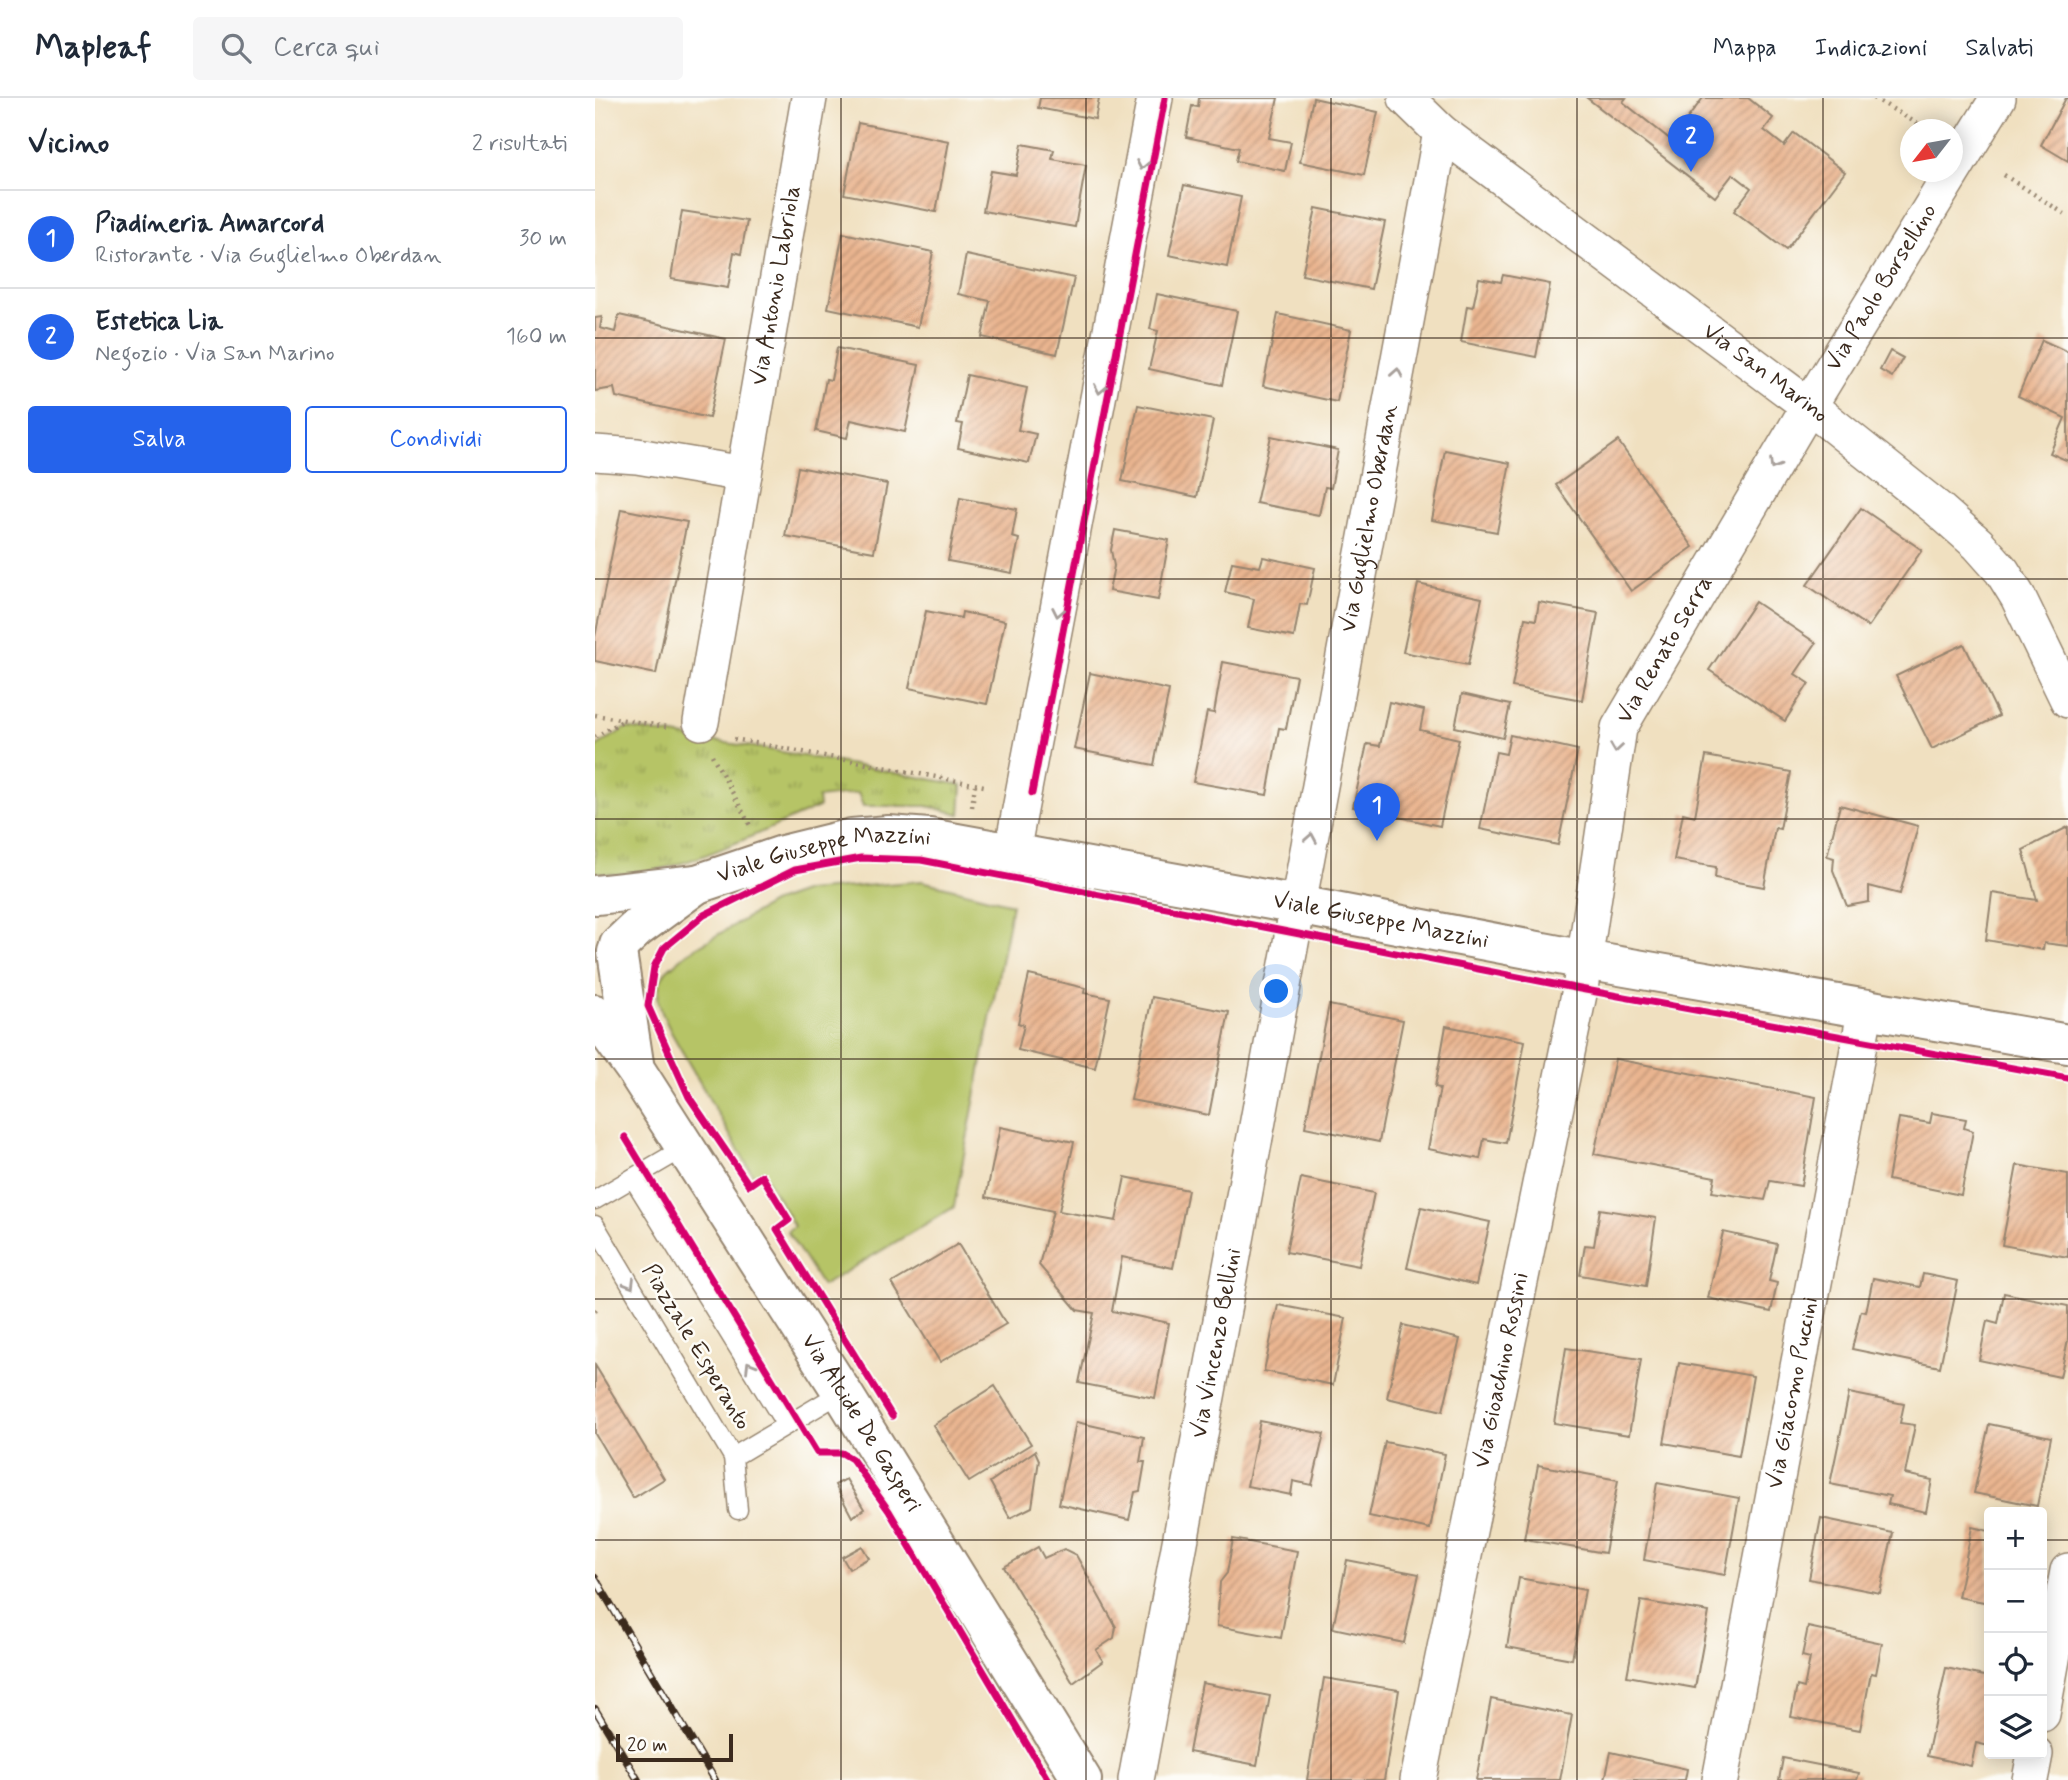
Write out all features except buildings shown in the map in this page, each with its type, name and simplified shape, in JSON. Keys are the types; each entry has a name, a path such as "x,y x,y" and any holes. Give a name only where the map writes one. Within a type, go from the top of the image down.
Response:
{"street":[{"name":"Via Antonio Labriola","path":"702,734 809,98"},
{"path":"1012,852 1155,98"},
{"name":"Via San Marino","path":"1406,98 1441,132 1809,406 1978,544 2002,571 2018,597 2068,699"},
{"name":"Via Paolo Borsellino","path":"1809,406 1998,98"},
{"name":"Via Guglielmo Oberdan","path":"1299,905 1441,132"},
{"name":"Via Renato Serra","path":"1585,960 1619,728 1809,406"},
{"path":"595,453 637,456 744,474"},
{"name":"Viale Giuseppe Mazzini","path":"596,895 697,884 783,855 852,838 889,835 929,838 1585,960 2068,1044"},
{"name":"Viale Giuseppe Mazzini","path":"610,956 636,928 697,884"},
{"name":"Via Alcide De Gasperi","path":"596,895 607,901 620,921 621,933 610,956 635,1069"},
{"name":"Via Vincenzo Bellini","path":"1136,1780 1299,905"},
{"name":"Via Gioachino Rossini","path":"1418,1780 1585,960"},
{"name":"Via Giacomo Puccini","path":"1720,1780 1866,1007"},
{"name":"Via Alcide De Gasperi","path":"595,1014 635,1069 842,1392 1082,1780"},
{"path":"2045,1696 2068,1571"},
{"path":"2030,1780 2034,1759"}],"lane":[{"path":"595,1200 684,1147"},
{"path":"633,1178 786,1425"},
{"name":"Piazzale Esperanto","path":"595,1225 733,1457 842,1392"},
{"path":"733,1457 739,1510"}],"path":[{"path":"1874,98 1909,119"},
{"path":"2004,175 2068,216"},
{"path":"595,715 984,786"},
{"path":"595,737 624,720"},
{"path":"702,734 753,831"},
{"path":"971,815 975,784"}],"green space":[{"path":"626,728 760,748 962,785 960,814 927,806 863,806 858,793 818,798 819,807 739,842 678,864 648,872 595,872 595,747"},
{"path":"922,881 1012,904 954,1207 822,1286 787,1231 794,1226 762,1171 754,1177 671,1032 658,1000 659,984 666,971 687,953 772,903 806,891"}],"railway":[{"path":"595,1578 715,1780"},
{"path":"595,1709 638,1780"}],"cycle path":[{"path":"1032,793 1165,98"},
{"path":"892,1416 777,1229 789,1220 762,1176 749,1185 689,1097 648,1006 654,967 664,948 704,915 795,870 861,858 921,860 1580,989 2068,1078"},
{"path":"625,1137 817,1453 842,1453 852,1459 889,1511 1048,1780"}],"place":[{"name":"Estetica Lia","path":"1691,172"},
{"name":"Piadineria Amarcord","path":"1377,841"}]}
